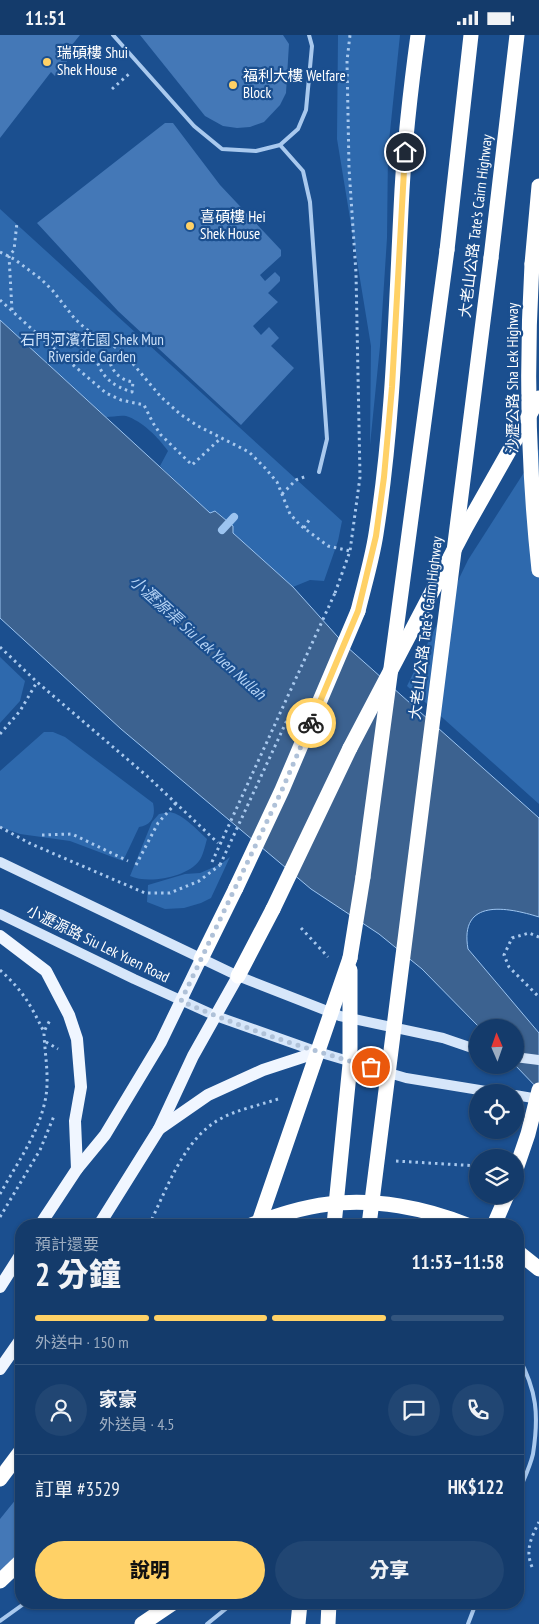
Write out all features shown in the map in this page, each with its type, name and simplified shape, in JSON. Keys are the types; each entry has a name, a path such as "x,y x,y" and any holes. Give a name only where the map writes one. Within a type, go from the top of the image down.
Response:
{"highway":[{"path":"201,959 282,790 358,611 376,536 384,477 408,116 418,35"},
{"name":"大老山公路 Tate's Cairn Highway","path":"335,1219 350,1064 350,958 363,877 446,250 471,35"},
{"name":"大老山公路 Tate's Cairn Highway","path":"370,1219 511,77 518,35"},
{"name":"沙瀝公路 Sha Lek Highway","path":"539,186 529,315 529,420 539,570"},
{"path":"238,976 273,909 350,748 466,527 539,398"},
{"path":"260,1219 350,958"},
{"path":"523,1149 539,1090"},
{"path":"272,1219 329,1204 355,1203 405,1207 448,1219"},
{"path":"496,1219 502,1204"},
{"path":"524,1257 539,1269"},
{"path":"0,1479 15,1459"},
{"path":"0,1581 15,1567"},
{"path":"142,1624 165,1609"},
{"path":"298,1624 299,1609"},
{"path":"328,1624 329,1609"}],"main road":[{"name":"小瀝源路 Siu Lek Yuen Road","path":"0,862 238,976 340,1016 443,1038 469,1047"},
{"name":"小瀝源路 Siu Lek Yuen Road","path":"0,914 216,1016 318,1052 406,1077 469,1088"},
{"path":"0,935 46,971 69,1015 77,1039 81,1087 75,1121 77,1169"},
{"path":"44,1219 77,1169 105,1135 161,1042 201,959"},
{"path":"102,1219 159,1129 193,1056 238,976"},
{"path":"159,1129 208,1095 263,1070 318,1052"},
{"path":"524,1058 539,1060"},
{"path":"524,1096 539,1099"},
{"path":"0,1287 15,1263"},
{"path":"0,1369 15,1348"}],"lane":[{"path":"113,35 194,126 222,149 256,151 280,145 298,129 306,110 312,45 309,35"},
{"path":"280,145 303,171 310,202 327,439 319,472"},
{"path":"524,1369 531,1384 538,1412 533,1455 524,1478"},
{"path":"0,1621 17,1609"},
{"path":"207,1624 226,1609"},
{"path":"468,1624 474,1609"}],"path":[{"path":"212,862 335,593 350,551 360,477 356,273 349,168 347,61 350,35"},
{"path":"112,89 139,65"},
{"path":"12,311 9,256 14,250 17,222"},
{"path":"0,252 9,256 41,279 86,329 124,354 161,397 198,426 249,452 266,468 276,482 290,514 304,528 328,546 350,551"},
{"path":"0,300 106,393 144,405 161,435 192,465 221,438"},
{"path":"65,359 96,361 100,370 112,383 132,392 133,382 119,377 110,365 109,358 124,354"},
{"path":"282,494 296,480 319,472"},
{"path":"304,528 311,517"},
{"path":"0,647 147,776 218,843"},
{"path":"0,734 20,711 38,682"},
{"path":"0,827 29,843 145,893 170,893 199,881 220,865 291,711"},
{"path":"136,865 158,823 176,803"},
{"path":"42,835 72,834 128,861"},
{"path":"301,928 332,961"},
{"path":"539,937 529,933 512,938 504,955 509,967 539,997"},
{"path":"0,970 29,1001 44,1033 48,1082 42,1115 37,1129 0,1194"},
{"path":"44,1033 50,1019"},
{"path":"46,1042 58,1049"},
{"path":"151,1219 183,1156 191,1143 202,1132 222,1118 286,1097"},
{"path":"0,1217 40,1150 52,1126 55,1113"},
{"path":"532,1567 528,1557 529,1542 539,1522"}],"green space":[{"path":"338,35 400,35 388,151 387,238 380,346 370,445 371,346 337,139"},
{"name":"石門河濱花園 Shek Mun Riverside Garden","path":"0,209 342,521 338,541 324,581 310,580 293,587 233,533 233,526 216,511 210,513 160,466 168,451 149,430 126,416 106,417 0,320"},
{"path":"539,449 539,804 407,686 468,560"},
{"path":"0,657 25,681 20,701 0,723"},
{"path":"44,732 53,732 65,737 153,803 154,812 152,819 147,824 139,827 123,861 70,841 20,834 0,827 0,771"},
{"path":"170,812 185,819 207,839 199,861 185,872 166,878 147,879 130,876 152,822 159,814"},
{"path":"230,857 211,898 184,908 165,909 147,902 148,885 185,874 200,873 221,864"}],"water":[{"name":"小瀝源渠 Siu Lek Yuen Nullah","path":"0,320 210,513 215,511 233,526 233,533 293,587 346,646 539,818 539,917 500,909 488,910 478,914 471,921 467,933 468,949 539,1033 539,1090 524,1074 524,1019 471,1019 422,969 379,934 311,889 121,729 0,618"}],"building":[{"path":"0,35 80,35 63,56 68,60 64,65 61,63 56,68 59,71 55,76 51,72 0,138"},
{"name":"福利大樓 Welfare Block","path":"140,35 283,35 289,44 286,93 280,105 264,122 250,127 223,126 205,116"},
{"path":"165,123 173,123 220,185 281,250 281,256 260,275 265,281 275,272 280,277 280,281 268,293 278,302 253,326 261,335 269,327 279,338 271,346 294,368 241,425 118,311 37,223"},
{"path":"15,1500 15,1572 0,1584 0,1519"}],"waterway":[{"path":"222,530 234,517"}],"way so far":[{"path":"311,723 282,790 181,1001 216,1016 318,1052 371,1067"}],"place":[{"name":"瑞碩樓 Shui Shek House","path":"47,62"},
{"name":"福利大樓 Welfare Block","path":"233,85"},
{"name":"喜碩樓 Hei Shek House","path":"190,226"}],"route":[{"path":"311,723 358,611 376,536 384,477 392,387 405,152"}]}
